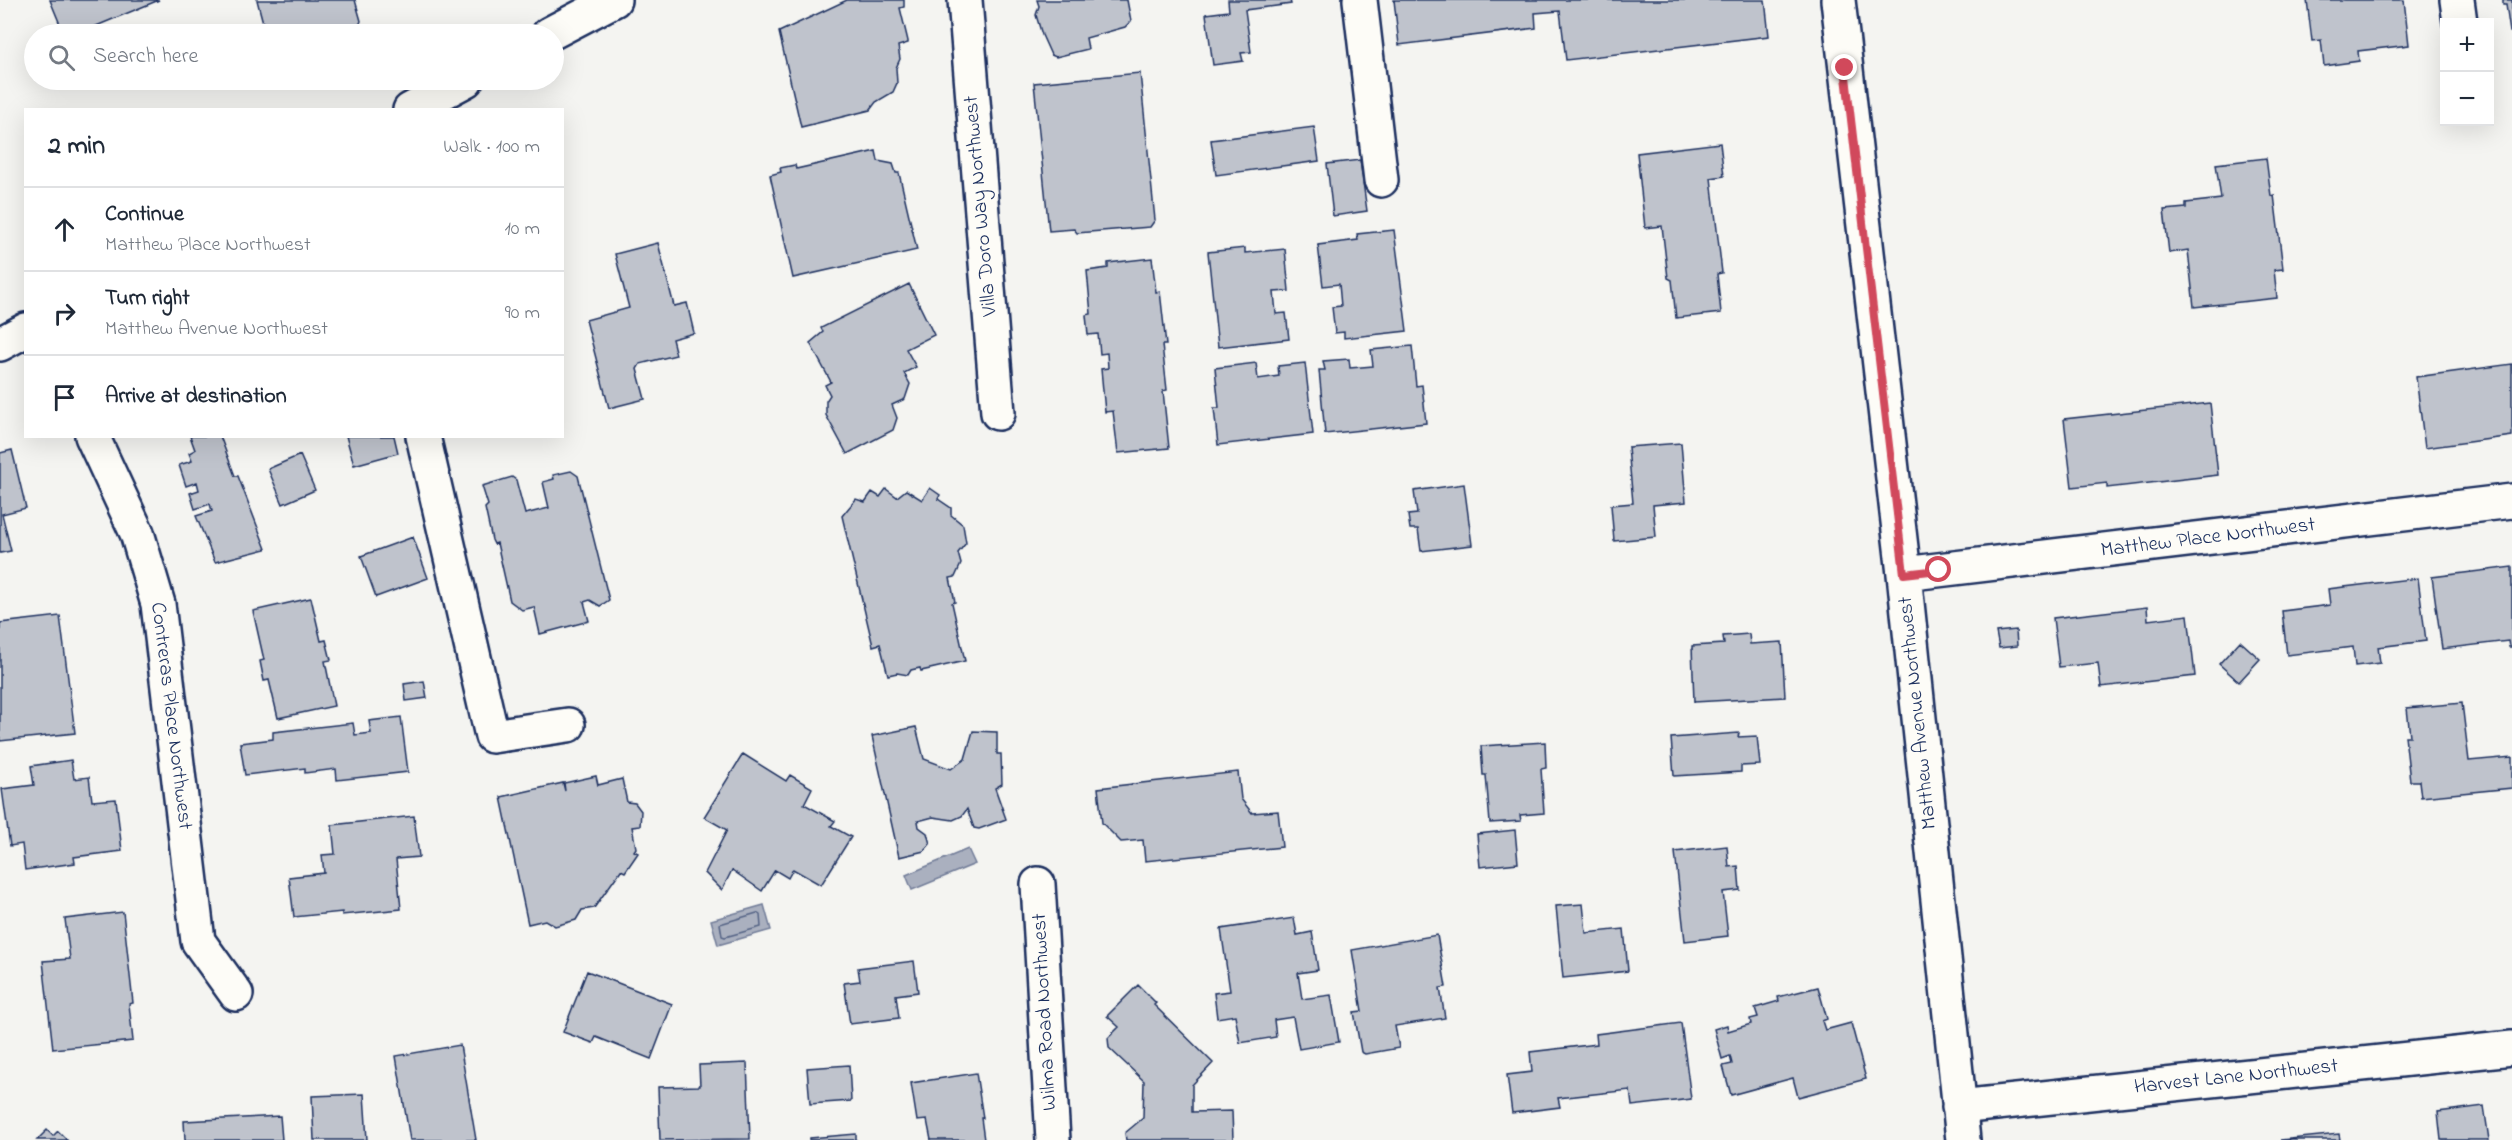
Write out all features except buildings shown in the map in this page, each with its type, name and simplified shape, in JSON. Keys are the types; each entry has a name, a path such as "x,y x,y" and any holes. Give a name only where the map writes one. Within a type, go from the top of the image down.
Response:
{"street":[{"path":"561,24 581,8 614,0"},
{"name":"Villa Doro Way Northwest","path":"965,0 998,413"},
{"path":"1360,0 1381,180"},
{"name":"Matthew Avenue Northwest","path":"1838,0 1904,574 1956,1131"},
{"path":"2457,0 2459,18"},
{"path":"414,108 447,90"},
{"path":"0,344 24,331"},
{"name":"Contreras Place Northwest","path":"93,438 138,533 158,603 198,941 236,994"},
{"path":"423,438 492,736 568,725"},
{"name":"Matthew Place Northwest","path":"1904,574 2512,501"},
{"name":"Wilma Road Northwest","path":"1038,884 1053,1140"},
{"name":"Harvest Lane Northwest","path":"1956,1131 2512,1048"}],"water":[{"path":"968,849 975,864 912,890 906,875"},
{"path":"764,905 771,930 718,945 711,920"}],"route":[{"path":"1845,68 1904,574 1939,570"}]}
